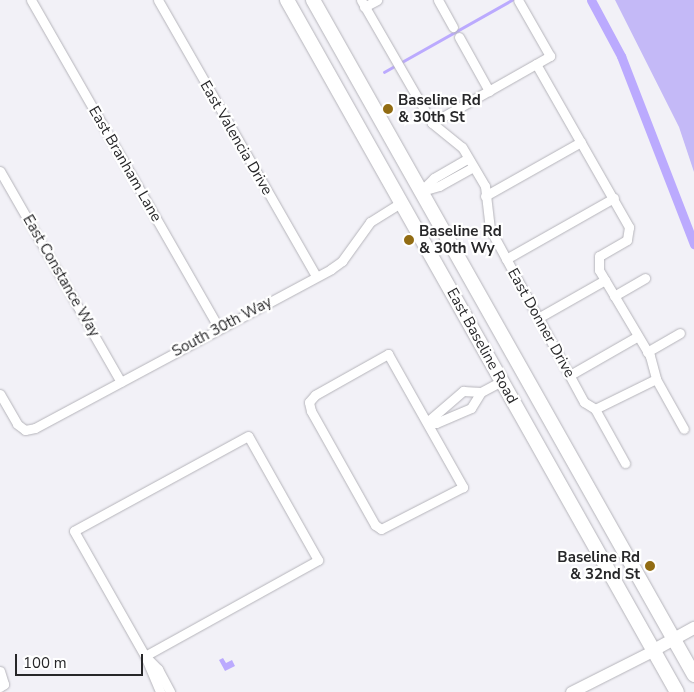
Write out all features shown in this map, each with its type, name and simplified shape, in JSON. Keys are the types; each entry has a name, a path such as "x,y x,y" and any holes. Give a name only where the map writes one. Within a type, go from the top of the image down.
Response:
{"main road":[{"name":"East Baseline Road","path":"287,0 677,692"},
{"name":"East Baseline Road","path":"313,0 694,675"},
{"path":"402,202 421,191"},
{"path":"502,381 522,370"},
{"path":"654,650 694,628"}],"street":[{"name":"East Branham Lane","path":"31,0 219,328"},
{"name":"East Valencia Drive","path":"158,0 316,276"},
{"path":"363,4 377,0"},
{"path":"438,0 453,27"},
{"path":"432,123 550,56 518,1"},
{"name":"East Donner Drive","path":"363,4 432,123 462,147 485,186 490,228 584,402 595,409 625,463"},
{"path":"459,37 489,91"},
{"path":"536,64 629,227 630,235 599,256 598,262 604,280 647,352 656,379 684,429"},
{"path":"485,196 581,142"},
{"path":"421,191 434,178 468,158"},
{"path":"421,191 473,167"},
{"path":"449,169 454,177"},
{"name":"East Constance Way","path":"0,171 122,382"},
{"path":"506,259 614,198"},
{"name":"South 30th Way","path":"0,394 17,424 25,430 35,428 342,261 370,222 402,202"},
{"path":"614,296 645,278"},
{"path":"538,318 604,280"},
{"path":"647,352 680,333"},
{"path":"570,375 638,336"},
{"path":"388,354 427,422 463,487 381,529 375,525 316,420 309,402 315,395 388,354"},
{"path":"595,409 656,379"},
{"path":"427,422 436,423 471,408 481,392 502,381"},
{"path":"427,422 463,391 481,392"},
{"path":"145,656 318,560 248,436 74,531 158,679 170,692"},
{"path":"572,692 654,650"},
{"path":"0,672 2,686"},
{"path":"158,679 160,692"}],"shaded area":[{"path":"615,0 694,0 694,172 679,127"},
{"path":"223,658 226,663 232,660 235,666 225,671 219,660"}],"waterway":[{"path":"384,72 512,0"},
{"path":"591,0 621,56 694,244"}],"place":[{"name":"Baseline Rd & 30th St","path":"388,109"},
{"name":"Baseline Rd & 30th Wy","path":"409,240"},
{"name":"Baseline Rd & 32nd St","path":"650,566"}]}
